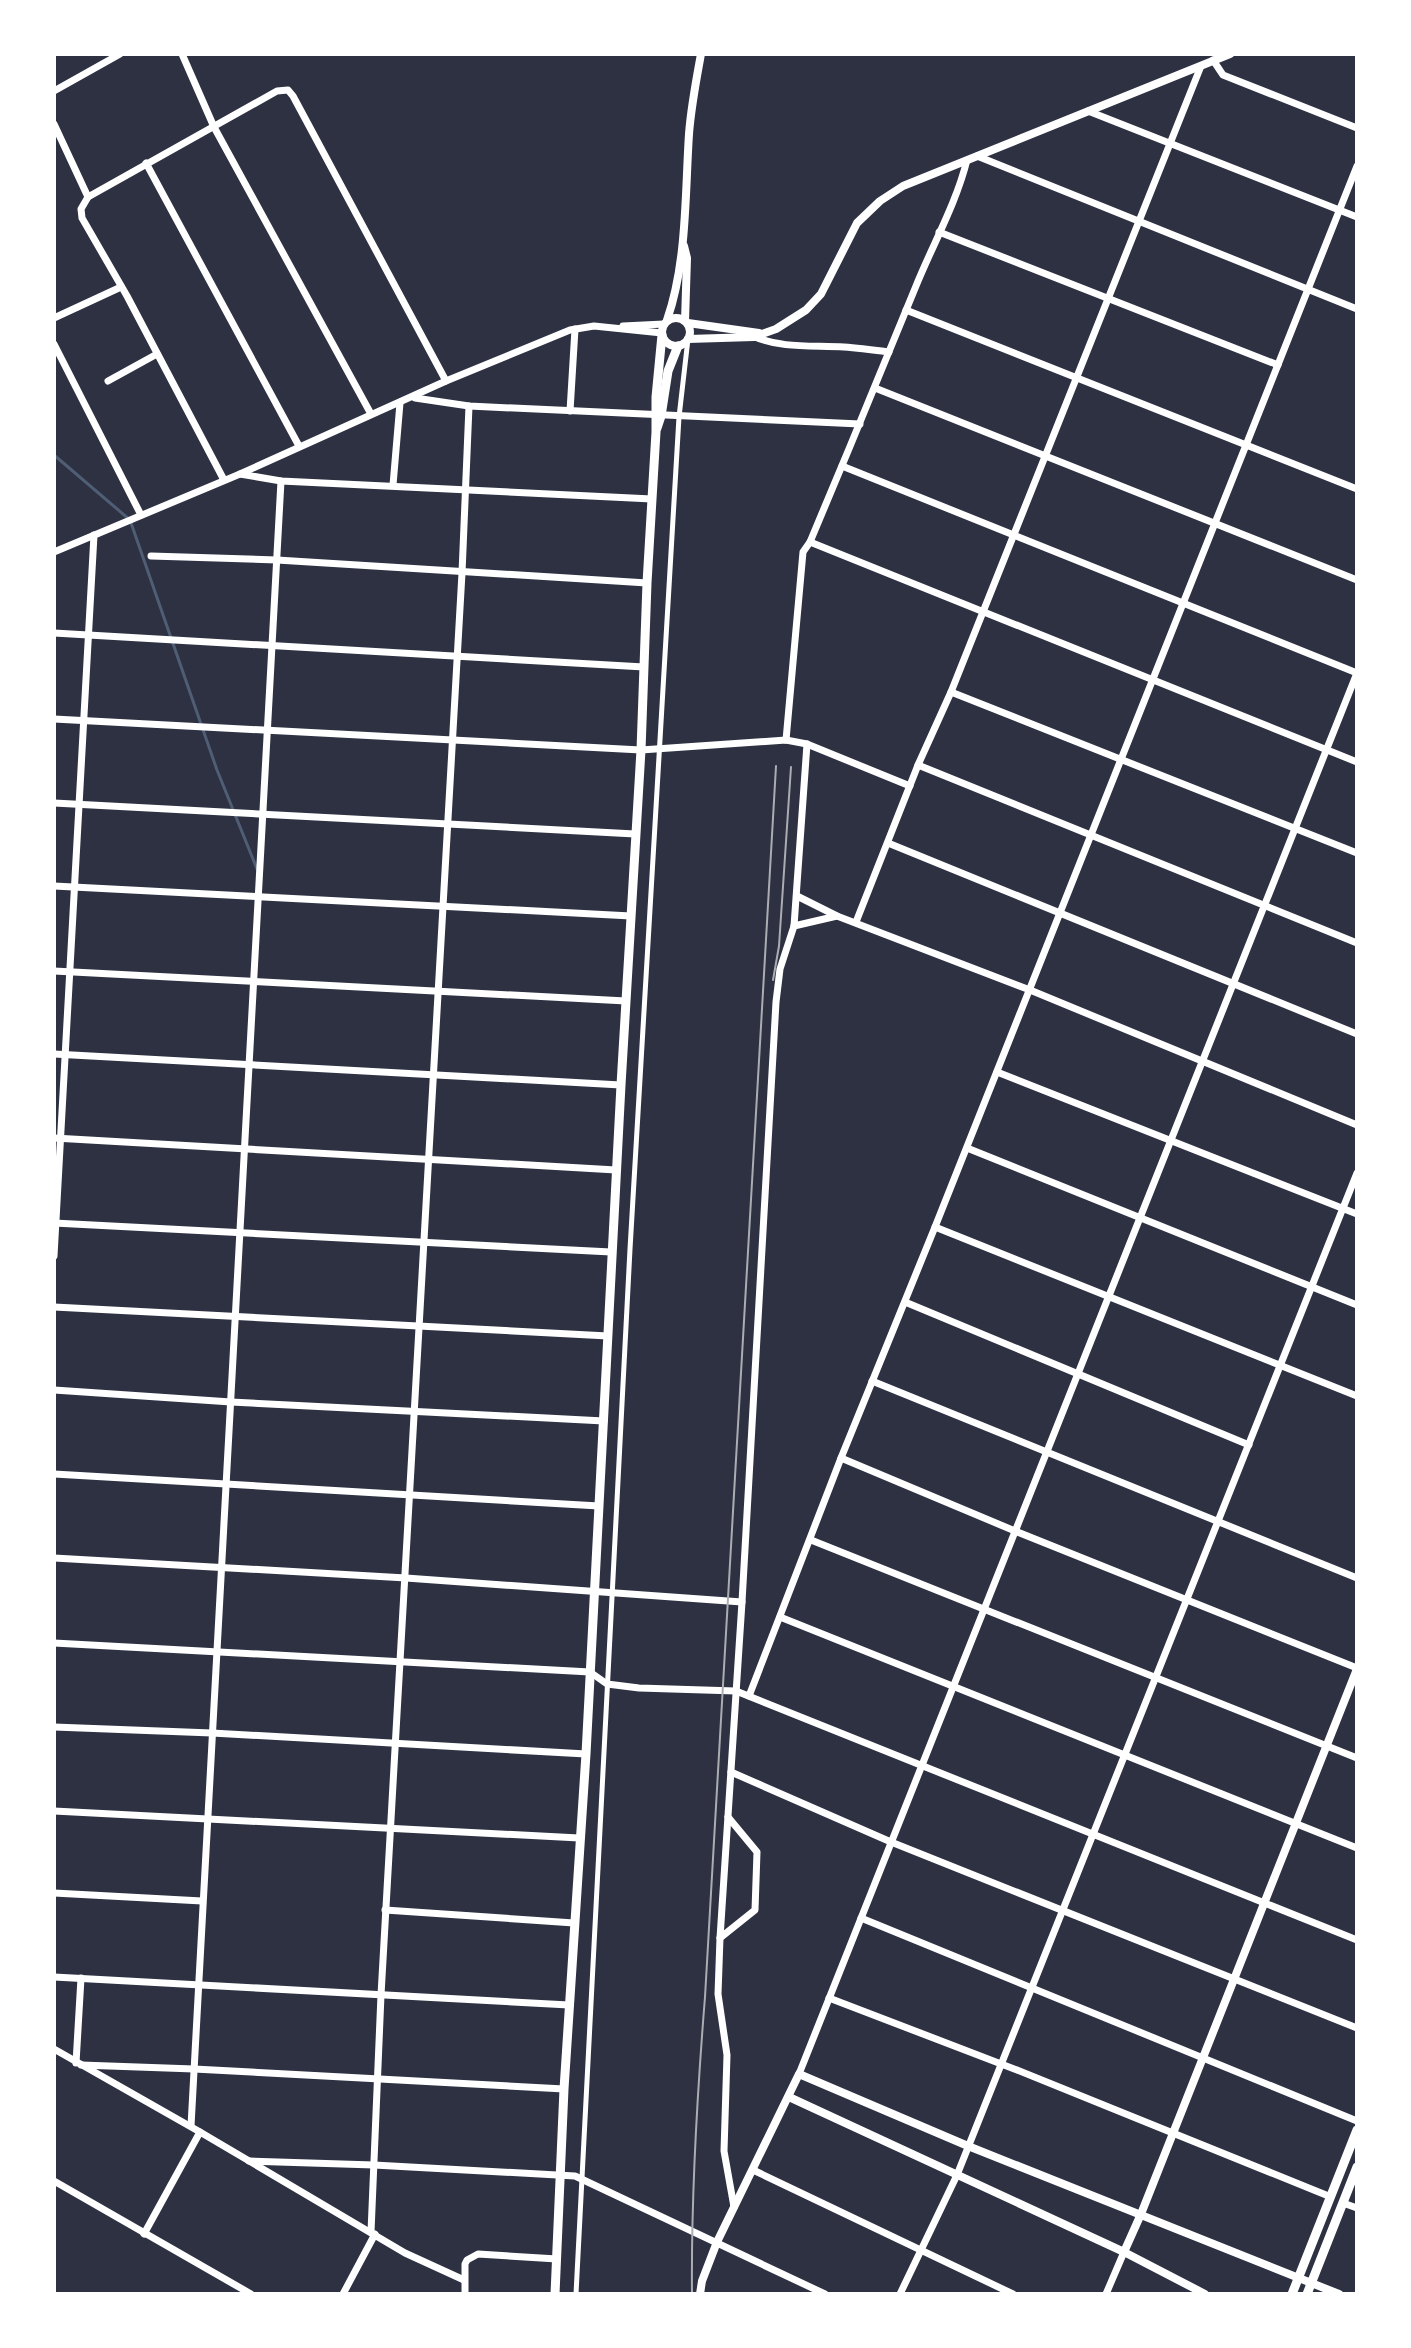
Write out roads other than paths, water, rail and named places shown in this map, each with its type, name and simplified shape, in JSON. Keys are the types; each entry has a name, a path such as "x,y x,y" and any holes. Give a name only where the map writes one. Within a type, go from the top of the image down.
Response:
{"main road":[{"path":"555,2294 564,2089 586,1754 611,1252 641,750 647,583 664,328"},
{"path":"658,416 668,371 678,346"},
{"path":"1292,2294 1357,2130"},
{"path":"1307,2294 1357,2167"}],"street":[{"path":"54,91 120,54"},
{"path":"182,54 214,127 371,414"},
{"path":"701,54 689,130 683,238 675,296 664,328 666,342 678,346 688,339 764,333 787,323 815,302 853,229 873,206 903,186 1230,54"},
{"path":"1213,60 1223,75 1357,128"},
{"path":"856,922 1201,66"},
{"path":"224,480 82,218 81,209 88,197 277,91 288,90 293,96 446,381"},
{"path":"1088,111 1357,217"},
{"path":"54,124 88,197"},
{"path":"977,156 1357,309"},
{"path":"786,740 803,552 810,542 958,191 967,160"},
{"path":"146,163 299,446"},
{"path":"749,1696 1357,166"},
{"path":"939,232 1278,365"},
{"path":"576,2294 611,1594 679,417 691,333 687,322 687,258 683,238"},
{"path":"54,318 121,287"},
{"path":"906,310 1357,489"},
{"path":"54,552 240,474 446,381 575,329 594,326 664,328 677,317 687,322 752,334 769,342 889,352"},
{"path":"570,411 575,329"},
{"path":"54,344 133,519"},
{"path":"108,381 157,354"},
{"path":"875,388 1357,580"},
{"path":"413,397 469,406 860,424"},
{"path":"393,485 400,403"},
{"path":"343,2294 373,2233 385,1910 406,1578 469,406"},
{"path":"700,2294 717,2242 799,2074 1357,673 842,466"},
{"path":"240,474 281,481 652,499"},
{"path":"191,2126 281,481"},
{"path":"54,1256 57,1138 65,1055 94,535"},
{"path":"810,542 1357,762"},
{"path":"151,556 277,560 647,583"},
{"path":"54,633 644,667"},
{"path":"951,692 1357,853"},
{"path":"54,719 641,750 786,740 807,744 910,786"},
{"path":"734,2209 724,2151 727,2055 718,1994 720,1938 776,1002 780,969 794,926 807,744"},
{"path":"918,765 1357,943"},
{"path":"54,803 635,834"},
{"path":"888,843 1357,1034"},
{"path":"54,886 631,916"},
{"path":"797,896 837,916 1030,990 1357,1125"},
{"path":"794,926 837,916"},
{"path":"54,971 626,1001"},
{"path":"54,1054 621,1085"},
{"path":"997,1072 1357,1214"},
{"path":"57,1138 616,1170"},
{"path":"967,1148 1357,1305"},
{"path":"900,2294 957,2175 1357,1173"},
{"path":"55,1223 611,1252"},
{"path":"935,1227 1357,1396"},
{"path":"905,1302 1249,1445"},
{"path":"54,1307 608,1336"},
{"path":"872,1381 1357,1578"},
{"path":"54,1390 604,1421"},
{"path":"841,1458 1357,1668 1141,2214 1106,2294"},
{"path":"54,1474 599,1506"},
{"path":"811,1540 1357,1758"},
{"path":"54,1558 406,1578 742,1602"},
{"path":"780,1617 1357,1848"},
{"path":"54,1643 590,1672 607,1684 736,1691 1357,1940"},
{"path":"54,1727 586,1754"},
{"path":"731,1772 891,1842 1357,2028"},
{"path":"54,1811 579,1838"},
{"path":"720,1938 752,1913 756,1904 757,1852 728,1817"},
{"path":"54,1893 202,1901"},
{"path":"385,1910 574,1923"},
{"path":"861,1918 1357,2121"},
{"path":"54,1977 569,2005"},
{"path":"79,2064 81,1978"},
{"path":"829,1998 1331,2197"},
{"path":"54,2049 405,2253 464,2280"},
{"path":"79,2064 564,2089"},
{"path":"799,2074 968,2146 1339,2294"},
{"path":"789,2097 1124,2252 1205,2294"},
{"path":"144,2234 200,2132"},
{"path":"249,2161 581,2178 717,2242 809,2290 825,2294"},
{"path":"753,2170 1013,2294"},
{"path":"54,2181 251,2294"},
{"path":"1343,2203 1357,2208"},
{"path":"465,2294 467,2260 478,2254 557,2259"}],"waterway":[{"path":"54,455 130,520 217,770 257,869"}],"tram line":[{"path":"692,2294 697,2108 776,766"},
{"path":"773,980 779,946 791,767"}]}
